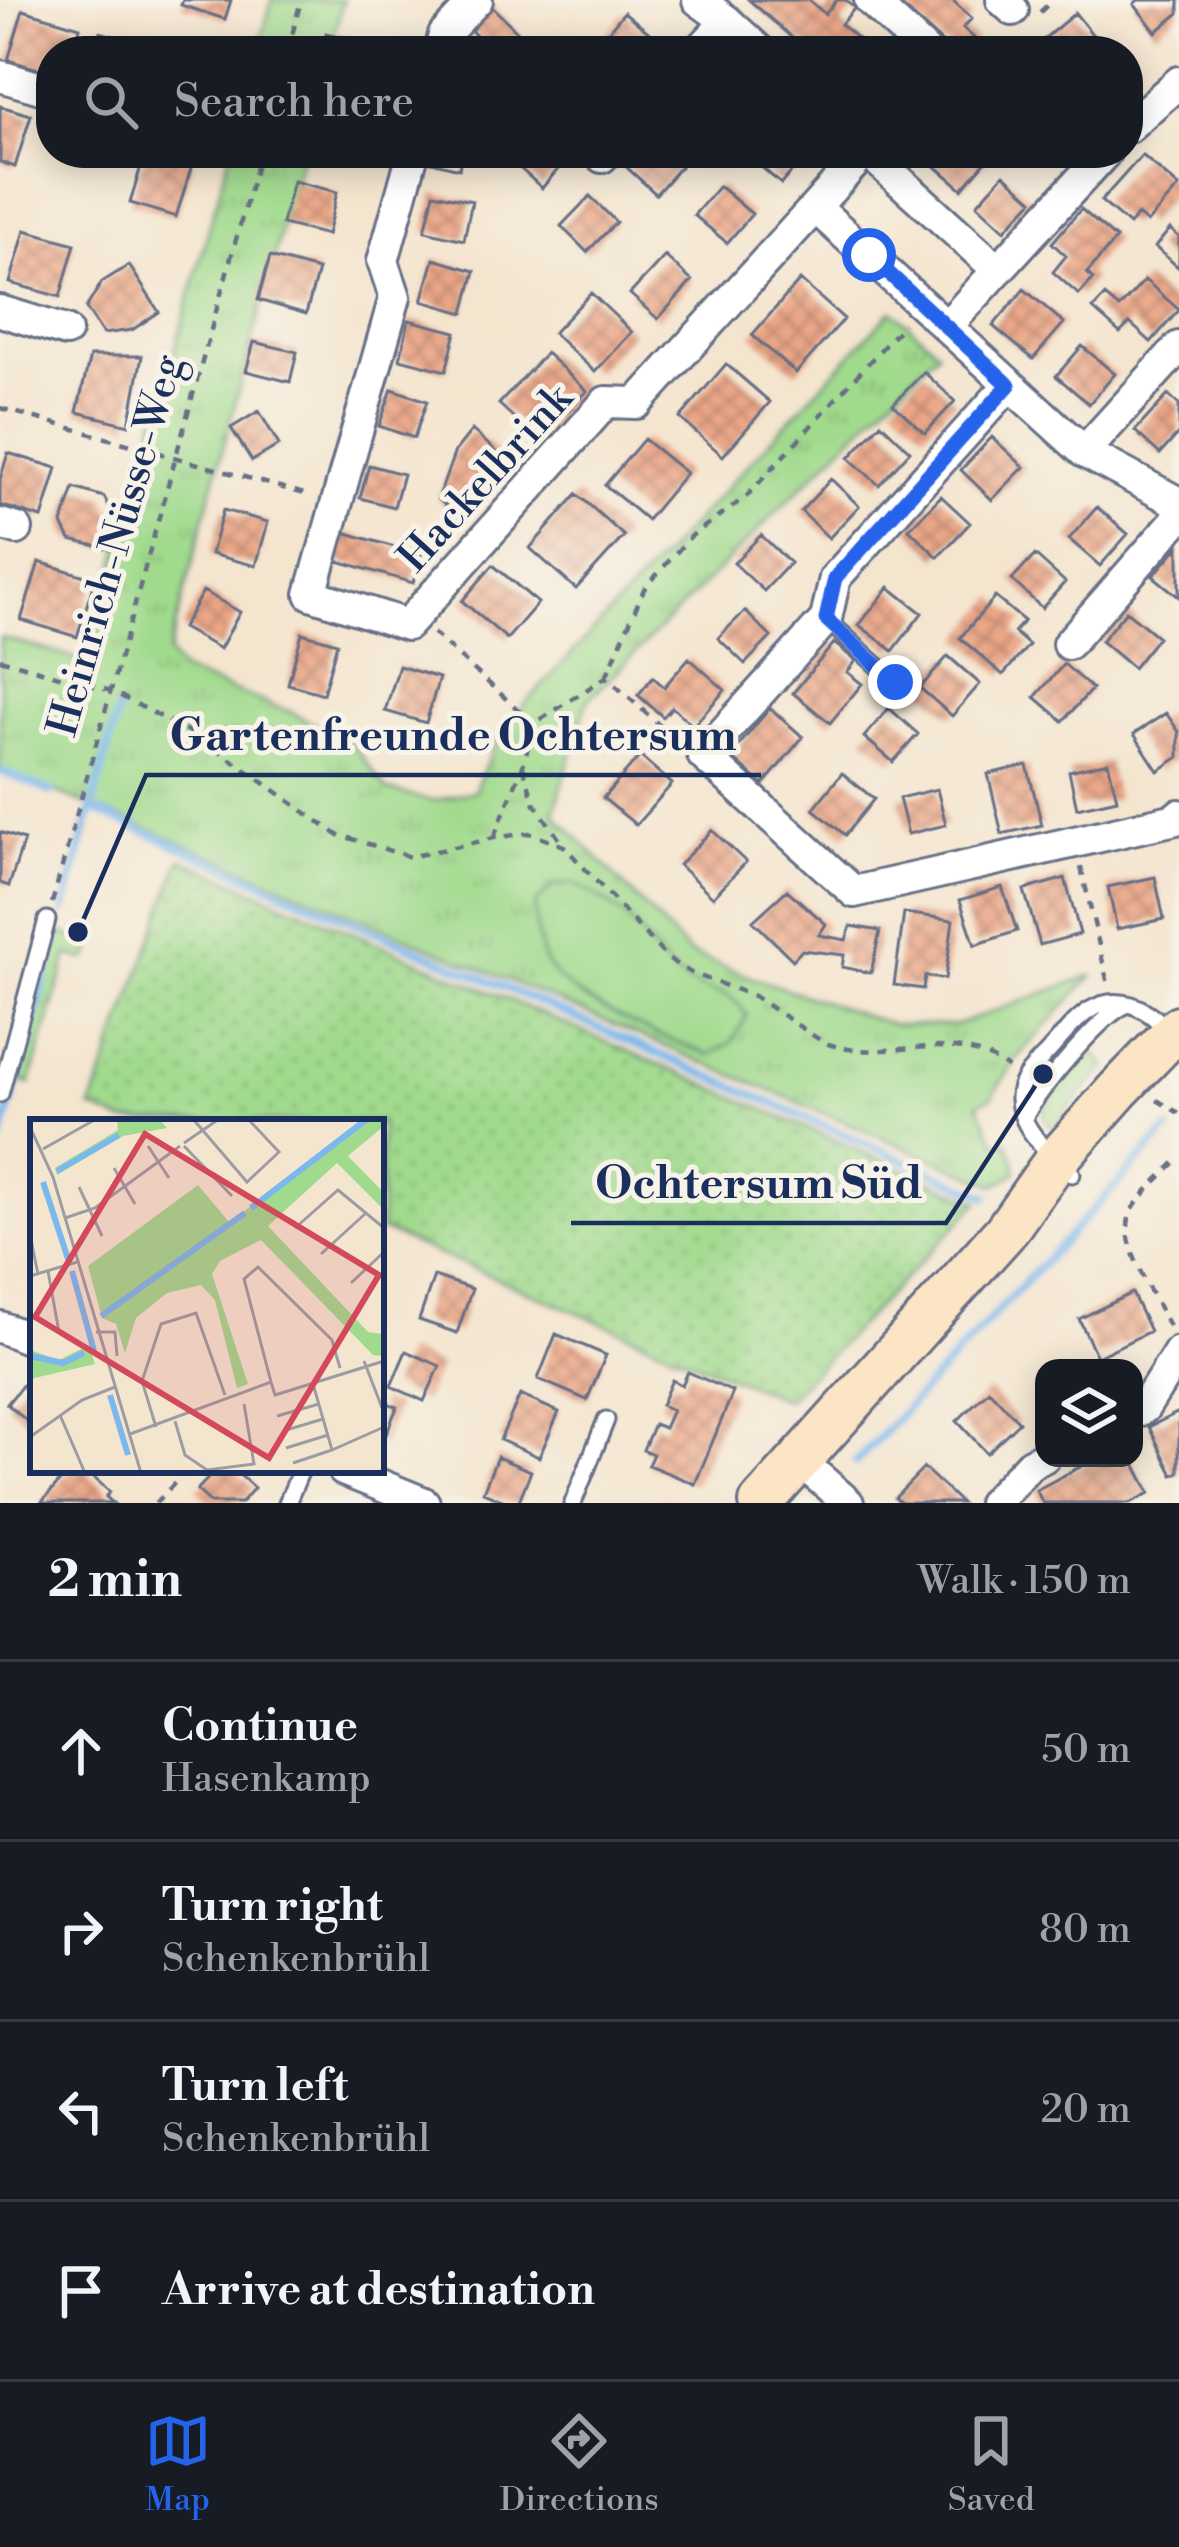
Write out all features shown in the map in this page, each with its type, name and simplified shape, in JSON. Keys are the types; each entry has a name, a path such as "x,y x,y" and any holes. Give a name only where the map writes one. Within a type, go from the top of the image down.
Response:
{"main road":[{"path":"760,1503 1177,1043"}],"street":[{"path":"445,36 477,0"},
{"path":"870,0 909,36"},
{"path":"702,36 709,6 743,36"},
{"path":"0,76 36,87"},
{"path":"1143,114 1179,82"},
{"name":"Hackelbrink","path":"408,168 383,261 395,298 311,594 407,625 606,402 637,403 815,207"},
{"path":"853,168 815,207 1084,452 1179,503"},
{"path":"884,168 998,271"},
{"path":"947,326 1091,168"},
{"path":"0,311 65,331"},
{"path":"1084,452 1179,347"},
{"path":"1009,385 835,578 826,619 703,755 854,892 1179,815"},
{"path":"1068,644 1179,517"},
{"path":"0,1327 30,1339"},
{"path":"1143,1408 1174,1340"},
{"path":"799,1460 848,1503"},
{"path":"993,1503 1035,1462"},
{"path":"350,1473 424,1503"}],"lane":[{"path":"826,619 895,682"},
{"path":"0,1094 47,920"},
{"path":"1064,1167 1024,1118 1019,1099 1021,1085 1060,1039 1080,1018 1110,1001 1129,1004 1158,1019 1177,1043"},
{"path":"574,1503 606,1420"},
{"path":"287,1503 300,1473"}],"path":[{"path":"291,36 302,0"},
{"name":"Heinrich-Nüsse-Weg","path":"47,920 256,168"},
{"path":"494,838 534,724 606,677 644,590 690,537 746,497 922,304"},
{"path":"0,408 337,503"},
{"path":"415,616 534,724"},
{"path":"0,658 111,691 201,738 336,834 410,856 529,833 564,846"},
{"path":"606,677 691,754 703,755"},
{"path":"523,766 535,804 564,846 668,959 754,996 835,1047 877,1051 954,1047 995,1059 1014,1072"},
{"path":"1076,841 1108,985"},
{"path":"1165,1105 1179,1113"},
{"path":"1174,1340 1130,1246 1126,1223 1135,1205 1179,1158"},
{"path":"156,1503 184,1473"}],"green space":[{"path":"272,0 343,0 334,36 262,36"},
{"path":"226,168 298,168 168,654 182,672 291,712 353,745 387,790 433,801 474,791 494,747 526,703 892,310 938,351 587,701 554,813 689,953 893,1025 957,1025 1093,975 1014,1061 992,1097 978,1104 996,1143 1006,1140 1016,1173 995,1185 0,771 0,637 88,662"},
{"path":"181,859 979,1202 786,1400 384,1231 384,1119 117,1119 91,1108"},
{"path":"573,883 623,915 681,977 739,1006 747,1015 733,1041 710,1055 595,1005 556,976 540,947 535,905 552,887"},
{"path":"58,932 92,947 83,960 68,955 30,1084 11,1078 49,938"},
{"path":"1089,1049 1107,1066 1051,1128 1045,1119 1045,1101"}],"building":[{"path":"183,0 231,0 225,19 181,5"},
{"path":"749,0 809,0 825,14 837,0 846,0 855,8 841,24 854,36 790,36"},
{"path":"895,0 952,0 972,18 963,28 972,36 935,36"},
{"path":"1138,0 1179,0 1179,13 1156,32 1134,4"},
{"path":"489,4 519,33 476,36 467,27"},
{"path":"23,10 80,27 78,36 36,36 36,68 8,60"},
{"path":"624,12 653,36 605,36"},
{"path":"1075,13 1094,36 1047,36"},
{"path":"0,106 31,115 15,167 0,162"},
{"path":"1143,156 1179,187 1147,223 1138,215 1129,225 1101,201 1130,168 1143,168"},
{"path":"140,168 191,168 176,217 130,203"},
{"path":"520,168 559,168 542,188"},
{"path":"627,168 679,168 656,194"},
{"path":"762,168 795,168 781,184"},
{"path":"938,168 980,168 962,189"},
{"path":"1004,174 1033,200 1005,230 977,204"},
{"path":"293,181 337,192 327,235 282,224"},
{"path":"719,186 752,214 727,243 694,215"},
{"path":"434,193 472,201 464,240 425,231"},
{"path":"590,196 616,222 587,252 561,226"},
{"path":"1081,209 1116,239 1087,273 1093,279 1079,295 1053,272 1066,256 1052,243"},
{"path":"1170,229 1179,237 1179,268 1155,247"},
{"path":"25,230 75,244 60,297 10,283"},
{"path":"665,256 692,281 658,319 630,294"},
{"path":"270,257 318,270 306,314 258,300"},
{"path":"434,259 475,271 464,313 422,301"},
{"path":"129,265 159,312 132,330 103,334 86,308 102,282"},
{"path":"800,280 844,319 796,373 752,335"},
{"path":"1145,280 1179,310 1151,342 1130,323 1120,333 1093,309 1105,296 1119,308"},
{"path":"1024,289 1064,323 1033,359 993,326"},
{"path":"591,293 632,332 595,372 553,333"},
{"path":"409,320 456,332 446,371 400,359"},
{"path":"254,342 297,352 290,382 246,371"},
{"path":"1082,346 1115,374 1089,404 1056,376"},
{"path":"546,353 587,391 539,441 499,404"},
{"path":"90,356 142,356 129,425 77,412"},
{"path":"726,364 770,402 723,456 680,418"},
{"path":"924,372 955,401 925,433 893,404"},
{"path":"392,389 427,401 414,438 379,426"},
{"path":"1168,395 1179,405 1179,433 1160,454 1135,431"},
{"path":"259,411 279,445 252,461 231,428"},
{"path":"881,423 910,451 879,485 849,458"},
{"path":"472,430 510,464 462,519 438,499 455,451"},
{"path":"992,437 1024,467 992,500 961,470"},
{"path":"644,439 686,473 647,520 605,485"},
{"path":"8,453 57,468 42,518 0,505 0,479"},
{"path":"369,465 403,474 394,507 360,498"},
{"path":"831,479 859,506 829,538 801,511"},
{"path":"74,488 104,497 115,518 109,549 70,540 62,524"},
{"path":"577,494 624,536 576,589 530,548"},
{"path":"941,496 970,523 938,557 909,529"},
{"path":"1097,507 1128,534 1100,566 1069,539"},
{"path":"223,510 268,522 256,566 211,554"},
{"path":"344,532 421,555 413,583 335,560"},
{"path":"761,535 790,563 764,591 734,563"},
{"path":"1179,546 1179,597 1153,576"},
{"path":"1035,555 1065,582 1042,608 1012,580"},
{"path":"39,562 95,579 77,637 21,620"},
{"path":"493,565 538,603 507,639 462,601"},
{"path":"889,587 922,613 893,651 859,625"},
{"path":"203,591 240,612 220,649 182,628"},
{"path":"995,597 1024,621 1014,632 1029,645 1003,675 960,638"},
{"path":"745,611 771,637 745,664 718,638"},
{"path":"1126,611 1158,637 1133,668 1101,641"},
{"path":"302,633 337,643 323,694 288,684"},
{"path":"834,643 856,661 847,672 862,684 830,723 793,693"},
{"path":"948,656 980,684 952,716 920,688"},
{"path":"689,658 725,690 693,726 672,707 663,717 638,695 653,677 664,687"},
{"path":"1064,664 1092,689 1063,721 1035,697"},
{"path":"399,666 439,678 426,723 385,711"},
{"path":"770,708 803,737 763,785 730,756"},
{"path":"889,708 918,734 893,762 864,737"},
{"path":"1166,713 1179,732 1179,757 1158,771 1134,734"},
{"path":"640,756 672,784 636,825 603,798"},
{"path":"1108,762 1117,799 1077,808 1069,771"},
{"path":"1027,765 1042,825 1002,834 988,774"},
{"path":"842,773 874,799 845,835 813,809"},
{"path":"937,789 946,825 908,834 899,798"},
{"path":"712,830 746,862 713,897 679,865"},
{"path":"0,832 24,840 9,886 0,883"},
{"path":"1155,877 1164,919 1117,929 1108,887"},
{"path":"1065,878 1080,934 1040,945 1024,890"},
{"path":"1002,887 1017,931 975,945 960,900"},
{"path":"787,890 826,924 819,935 846,940 851,926 880,931 871,973 842,967 844,955 802,950 793,960 753,921"},
{"path":"904,913 953,920 945,979 925,976 923,989 894,985"},
{"path":"434,1276 472,1289 457,1333 419,1320"},
{"path":"1132,1293 1150,1331 1097,1357 1079,1319"},
{"path":"556,1334 606,1355 587,1400 538,1379"},
{"path":"406,1351 440,1366 424,1401 391,1386"},
{"path":"688,1372 733,1392 695,1484 648,1465 653,1454 643,1450 654,1424 664,1428 672,1410 661,1405 672,1380 682,1385"},
{"path":"30,1376 30,1423 7,1404"},
{"path":"989,1390 1019,1422 987,1453 957,1421"},
{"path":"520,1395 559,1412 539,1457 500,1440"},
{"path":"384,1401 397,1407 384,1440"},
{"path":"1179,1412 1179,1472 1173,1475 1149,1427"},
{"path":"497,1457 531,1471 518,1503 483,1492"},
{"path":"1080,1467 1137,1467 1150,1493 1130,1503 1043,1503 1036,1490"},
{"path":"924,1468 961,1503 901,1503 895,1498"},
{"path":"67,1473 88,1473 110,1492 106,1497 113,1503 41,1503"},
{"path":"213,1473 237,1473 254,1488 241,1503 211,1503 197,1490"}],"waterway":[{"path":"64,911 118,711"},
{"path":"0,771 51,792"},
{"path":"92,809 987,1196"},
{"path":"0,1145 55,942"},
{"path":"856,1462 1168,1130"}],"place":[{"name":"Gartenfreunde Ochtersum","path":"78,932"},
{"name":"Ochtersum Süd","path":"1043,1074"}],"route":[{"path":"869,255 1009,385 835,578 826,619 895,682"}]}
